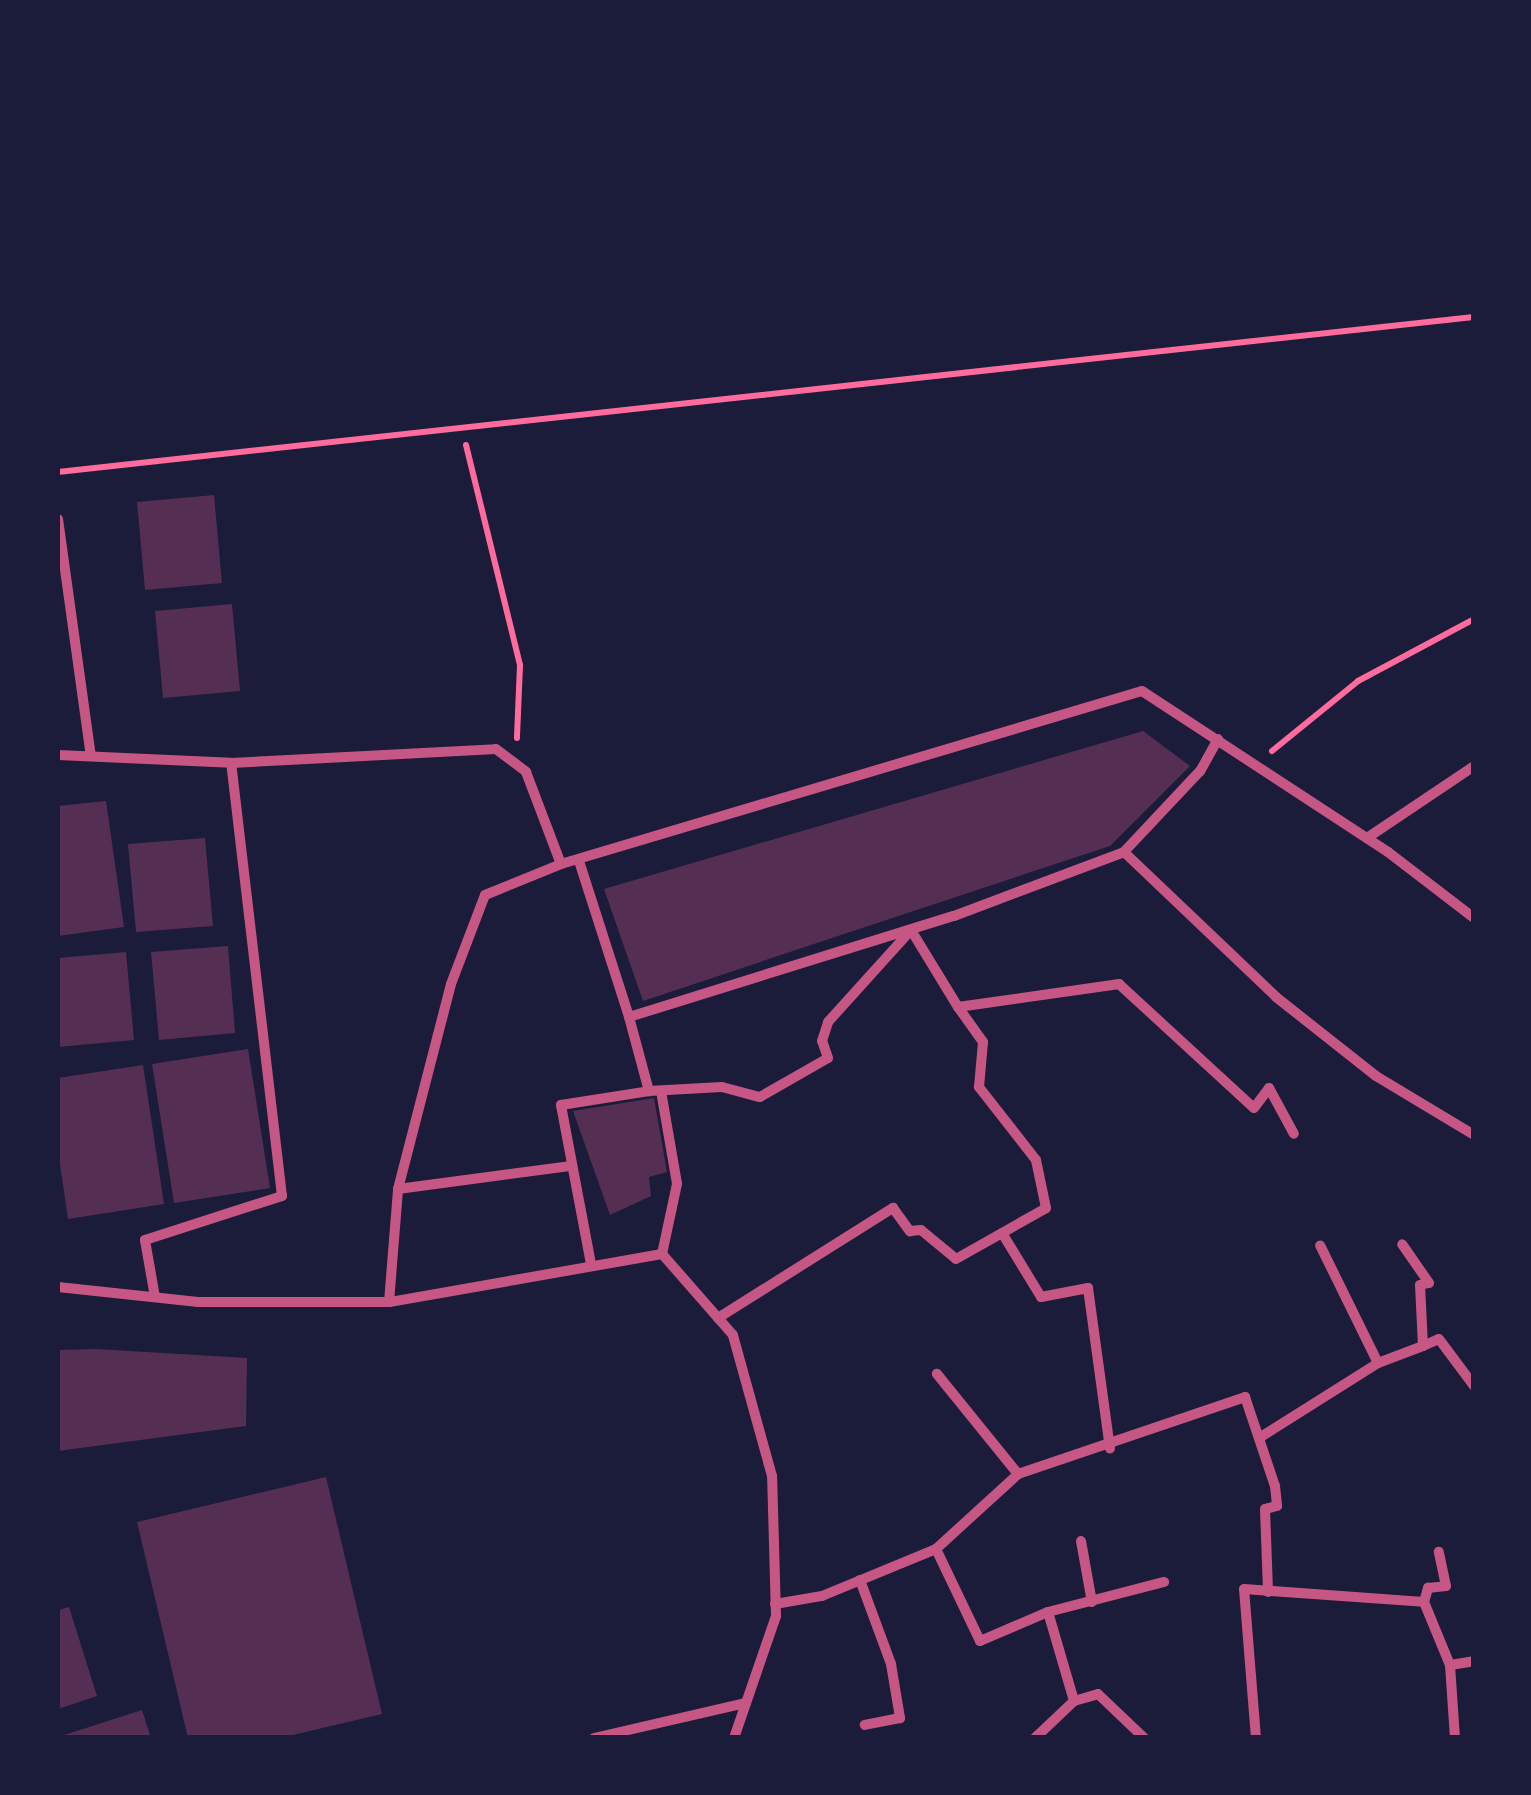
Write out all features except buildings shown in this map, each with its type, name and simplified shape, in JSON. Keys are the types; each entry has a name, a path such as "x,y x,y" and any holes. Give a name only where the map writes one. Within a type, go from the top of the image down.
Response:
{"street":[{"path":"58,519 91,756"},
{"path":"388,1302 398,1188 452,984 486,894 561,864 1142,691 1367,838 1474,918"},
{"path":"629,1017 911,930 1124,852 1200,771 1218,739"},
{"path":"58,755 231,763 496,749 526,772 561,864"},
{"path":"154,1298 145,1240 282,1196 231,763"},
{"path":"1367,838 1474,766"},
{"path":"1124,852 1276,997 1376,1076 1474,1135"},
{"path":"578,860 655,1091 677,1184 662,1254"},
{"path":"718,1318 894,1208 910,1231 920,1230 956,1259 1046,1208 1036,1160 979,1087 983,1042 911,930"},
{"path":"591,1264 562,1105 655,1091 722,1087 760,1097 828,1058 822,1041 828,1022 911,930"},
{"path":"958,1007 1119,984 1254,1108 1269,1088 1294,1134"},
{"path":"398,1188 571,1166"},
{"path":"1002,1233 1041,1297 1088,1288 1110,1448"},
{"path":"1402,1244 1428,1283 1420,1285 1423,1346"},
{"path":"1320,1245 1378,1364"},
{"path":"58,1287 154,1298 388,1302 662,1254"},
{"path":"662,1254 732,1334 772,1476 775,1604 734,1738"},
{"path":"1259,1438 1378,1364 1439,1339 1474,1386"},
{"path":"937,1374 1018,1474"},
{"path":"775,1604 860,1580 936,1549 1018,1474 1057,1456 1110,1448 1245,1398 1277,1506 1266,1509 1268,1592"},
{"path":"1081,1541 1092,1602"},
{"path":"936,1549 980,1641 1048,1612 1164,1582"},
{"path":"1439,1552 1446,1586 1428,1588 1424,1602 1450,1665 1455,1738"},
{"path":"860,1580 891,1664 900,1718 865,1725"},
{"path":"1256,1738 1244,1589 1327,1590 1424,1602"},
{"path":"1048,1612 1074,1701"},
{"path":"1450,1665 1474,1661"},
{"path":"1035,1738 1074,1701 1098,1694 1144,1738"},
{"path":"594,1738 746,1702"}],"path":[{"path":"58,472 1474,316"},
{"path":"466,445 520,665 516,764"},
{"path":"1256,765 1358,681 1474,619"}]}
